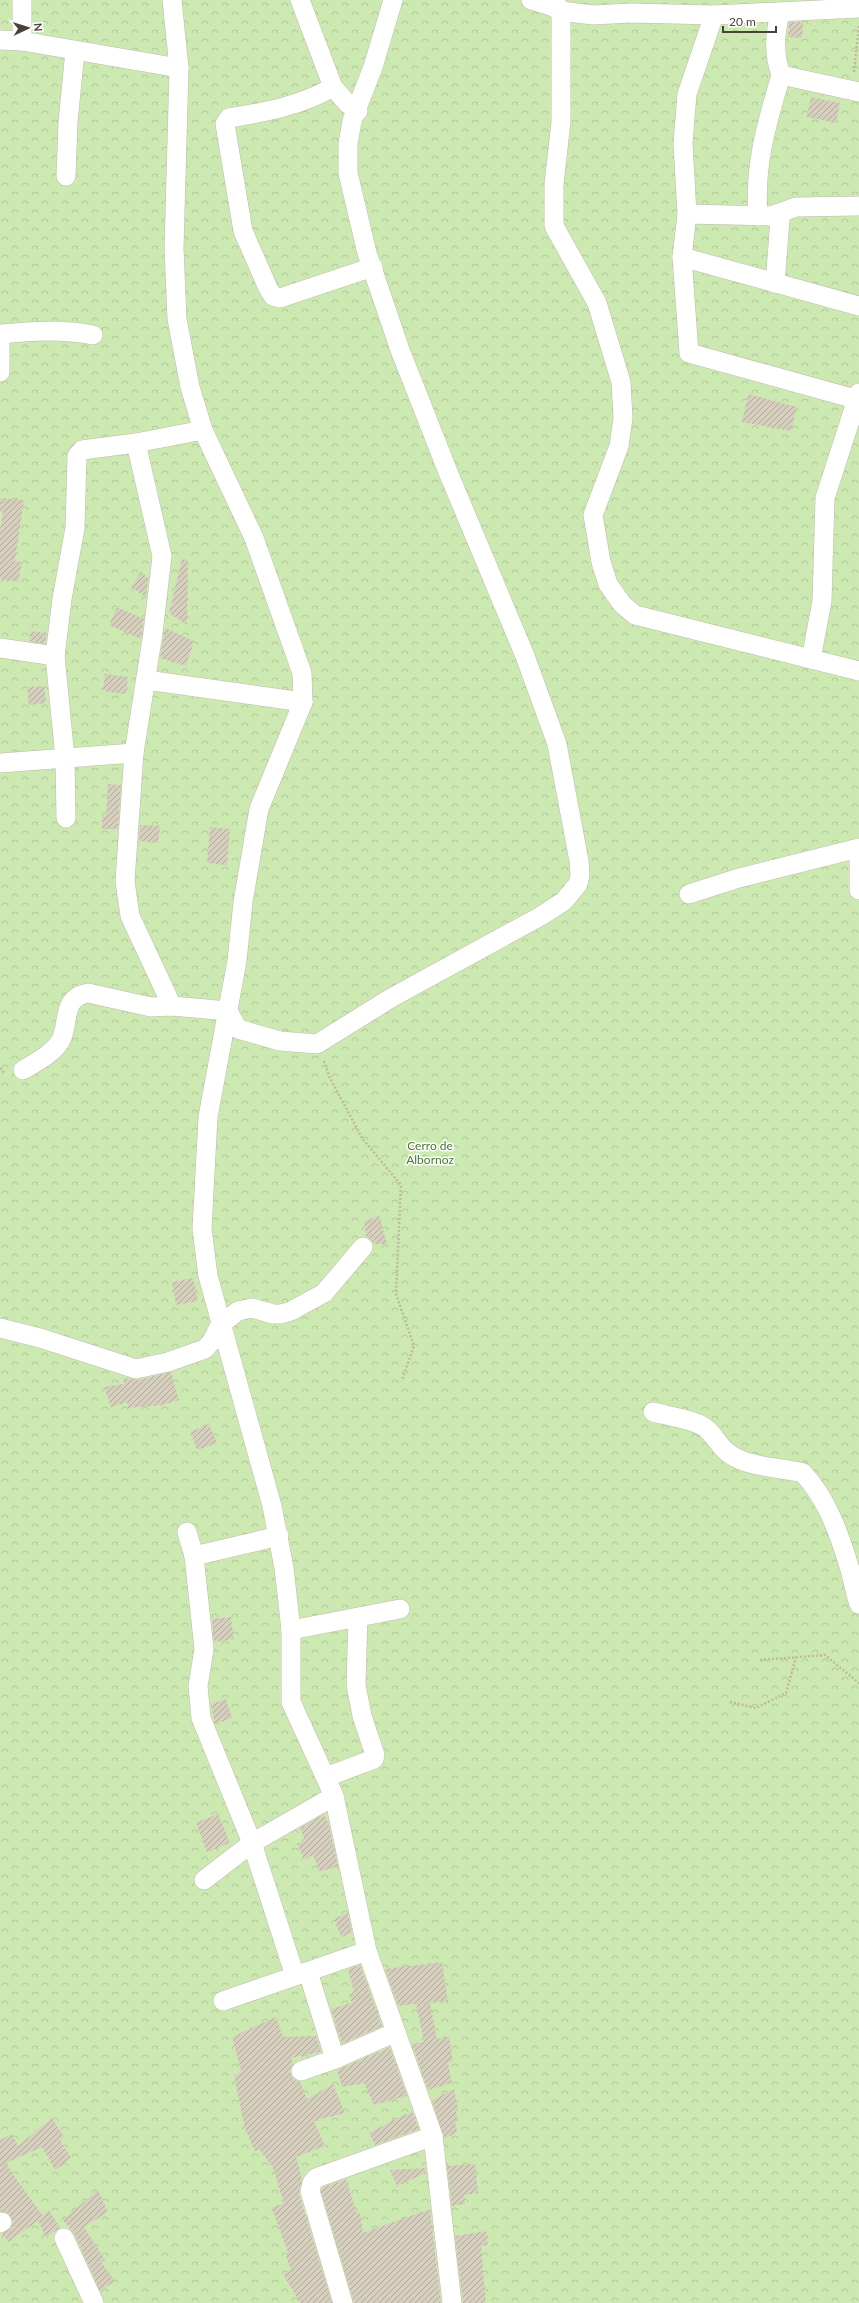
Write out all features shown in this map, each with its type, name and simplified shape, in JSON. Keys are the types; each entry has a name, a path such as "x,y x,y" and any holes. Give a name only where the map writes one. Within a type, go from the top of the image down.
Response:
{"street":[{"path":"22,0 22,41"},
{"path":"172,0 179,68 174,248 177,319 190,387 203,430 254,538 302,673 303,702 259,809 242,902 237,961 208,1117 202,1229 208,1276 220,1325 272,1506 279,1536 291,1630 291,1702 334,1796 367,1951 433,2136 452,2303"},
{"path":"300,0 333,87 348,104 358,111"},
{"path":"228,1011 238,1029 280,1041 318,1044 391,998 458,963 564,901 578,884 580,875 579,861 557,744 525,656 448,472 400,350 373,267 367,254 348,173 348,144 352,121 358,111 393,0"},
{"path":"531,0 593,15 631,13 714,15 859,8"},
{"path":"557,6 561,122 554,184 554,226 597,303 621,382 624,418 619,446 593,515 601,562 608,584 622,604 635,614 859,671"},
{"path":"765,216 756,189 760,150 781,74 775,58 780,12"},
{"path":"714,15 687,94 683,143 687,214 682,257 689,353 858,397 825,498 822,601 811,659"},
{"path":"0,40 22,41 179,68"},
{"path":"66,176 68,122 75,51"},
{"path":"781,74 856,91"},
{"path":"333,87 311,100 259,113 229,118 226,120 225,124 243,231 253,257 273,296 280,298 373,267"},
{"path":"765,216 796,207 859,206"},
{"path":"687,214 765,216 780,220 775,284"},
{"path":"682,257 775,284 859,306"},
{"path":"0,372 0,335 54,330 93,335"},
{"path":"66,818 65,758 55,656 62,599 75,528 77,456 82,450 136,443 203,430"},
{"path":"136,443 162,556 146,680 134,753 125,881 130,916 172,1006"},
{"path":"0,648 55,656"},
{"path":"146,680 303,702"},
{"path":"0,763 134,753"},
{"path":"689,894 739,878 859,848"},
{"path":"859,861 859,890"},
{"path":"22,1070 48,1054 61,1039 72,1000 79,995 88,993 100,995 151,1007 172,1006 228,1011"},
{"path":"0,1328 40,1338 136,1368 168,1362 210,1345 220,1325 238,1311 252,1308 273,1314 291,1311 324,1293 363,1247"},
{"path":"653,1412 697,1423 707,1429 720,1446 731,1456 756,1464 803,1473 825,1502 849,1563 854,1592 859,1604"},
{"path":"187,1532 194,1556 204,1649 198,1686 200,1718 252,1843 301,1974 335,2059"},
{"path":"194,1556 279,1536"},
{"path":"291,1630 400,1609"},
{"path":"326,1777 374,1759 375,1755 362,1716 356,1685 358,1617"},
{"path":"204,1880 252,1843 334,1796"},
{"path":"223,2001 367,1951"},
{"path":"301,2070 335,2059 396,2032"},
{"path":"343,2303 310,2191 312,2183 316,2178 433,2136"},
{"path":"64,2238 94,2303"}],"path":[{"path":"856,91 859,23"},
{"path":"318,1044 329,1076 362,1138 401,1185 396,1294 414,1346 402,1380"},
{"path":"760,1660 825,1655 859,1684"},
{"path":"730,1702 756,1708 786,1693 796,1657"}],"green space":[{"name":"Cerro de Albornoz","path":"0,0 859,0 859,2303 0,2303"}],"building":[{"path":"789,22 803,22 802,38 788,37"},
{"path":"811,97 840,103 836,123 807,117"},
{"path":"748,394 797,407 791,431 742,422"},
{"path":"0,498 24,500 15,561 22,562 18,582 0,579 0,530 3,512 0,512"},
{"path":"182,559 188,560 187,625 169,613"},
{"path":"141,572 148,578 146,597 131,587"},
{"path":"117,607 144,619 141,639 109,625"},
{"path":"165,628 194,641 186,666 160,658"},
{"path":"31,631 47,633 45,644 29,641"},
{"path":"105,674 128,677 126,694 103,691"},
{"path":"44,686 46,703 29,705 27,687"},
{"path":"108,784 121,785 118,829 102,829 102,816 106,816"},
{"path":"140,825 160,826 158,843 139,841"},
{"path":"210,827 230,829 227,865 207,863"},
{"path":"379,1215 387,1244 374,1244 366,1236 364,1222"},
{"path":"193,1278 198,1301 176,1305 172,1282"},
{"path":"171,1372 179,1400 163,1405 128,1408 127,1402 111,1407 104,1387 124,1384 123,1378 138,1380"},
{"path":"209,1424 217,1443 197,1450 190,1432"},
{"path":"231,1617 234,1639 214,1642 212,1619"},
{"path":"226,1699 232,1718 215,1724 211,1704"},
{"path":"218,1814 230,1843 207,1852 196,1823"},
{"path":"324,1814 329,1825 338,1866 320,1872 313,1855 304,1859 297,1844 305,1840 300,1828"},
{"path":"348,1913 352,1933 341,1937 334,1919"},
{"path":"442,1962 448,2001 430,2003 437,2039 449,2037 453,2061 448,2062 452,2083 428,2090 412,2044 424,2042 416,2004 398,2006 385,1969"},
{"path":"360,1965 382,2026 342,2044 331,2009 352,2003 349,1995 354,1993 348,1969"},
{"path":"276,2017 283,2037 316,2036 321,2052 291,2058 293,2064 290,2069 291,2075 294,2080 300,2082 307,2099 333,2084 345,2113 314,2121 325,2146 296,2157 302,2179 299,2194 332,2303 300,2303 283,2274 291,2270 286,2256 289,2255 272,2208 284,2203 273,2168 259,2149 255,2151 245,2129 234,2076 241,2071 232,2037"},
{"path":"390,2047 407,2096 374,2105 364,2083 342,2087 337,2070"},
{"path":"454,2089 458,2111 456,2111 457,2122 455,2122 457,2132 444,2139 432,2100"},
{"path":"412,2111 419,2129 375,2145 369,2133"},
{"path":"52,2118 64,2137 60,2140 71,2158 55,2170 42,2147 5,2163 43,2216 49,2210 60,2228 46,2237 38,2221 42,2218 8,2242 2,2233 11,2228 13,2222 8,2213 0,2212 0,2140 12,2134 18,2146"},
{"path":"475,2164 478,2193 464,2195 465,2204 452,2206 447,2166"},
{"path":"426,2168 426,2173 397,2186 390,2170"},
{"path":"346,2179 357,2214 360,2212 363,2233 430,2209 441,2303 354,2303 321,2191 323,2187"},
{"path":"98,2190 108,2212 84,2227 105,2260 101,2262 115,2281 100,2291 74,2233 63,2220"},
{"path":"486,2231 488,2245 481,2246 486,2303 463,2303 455,2236"}]}
